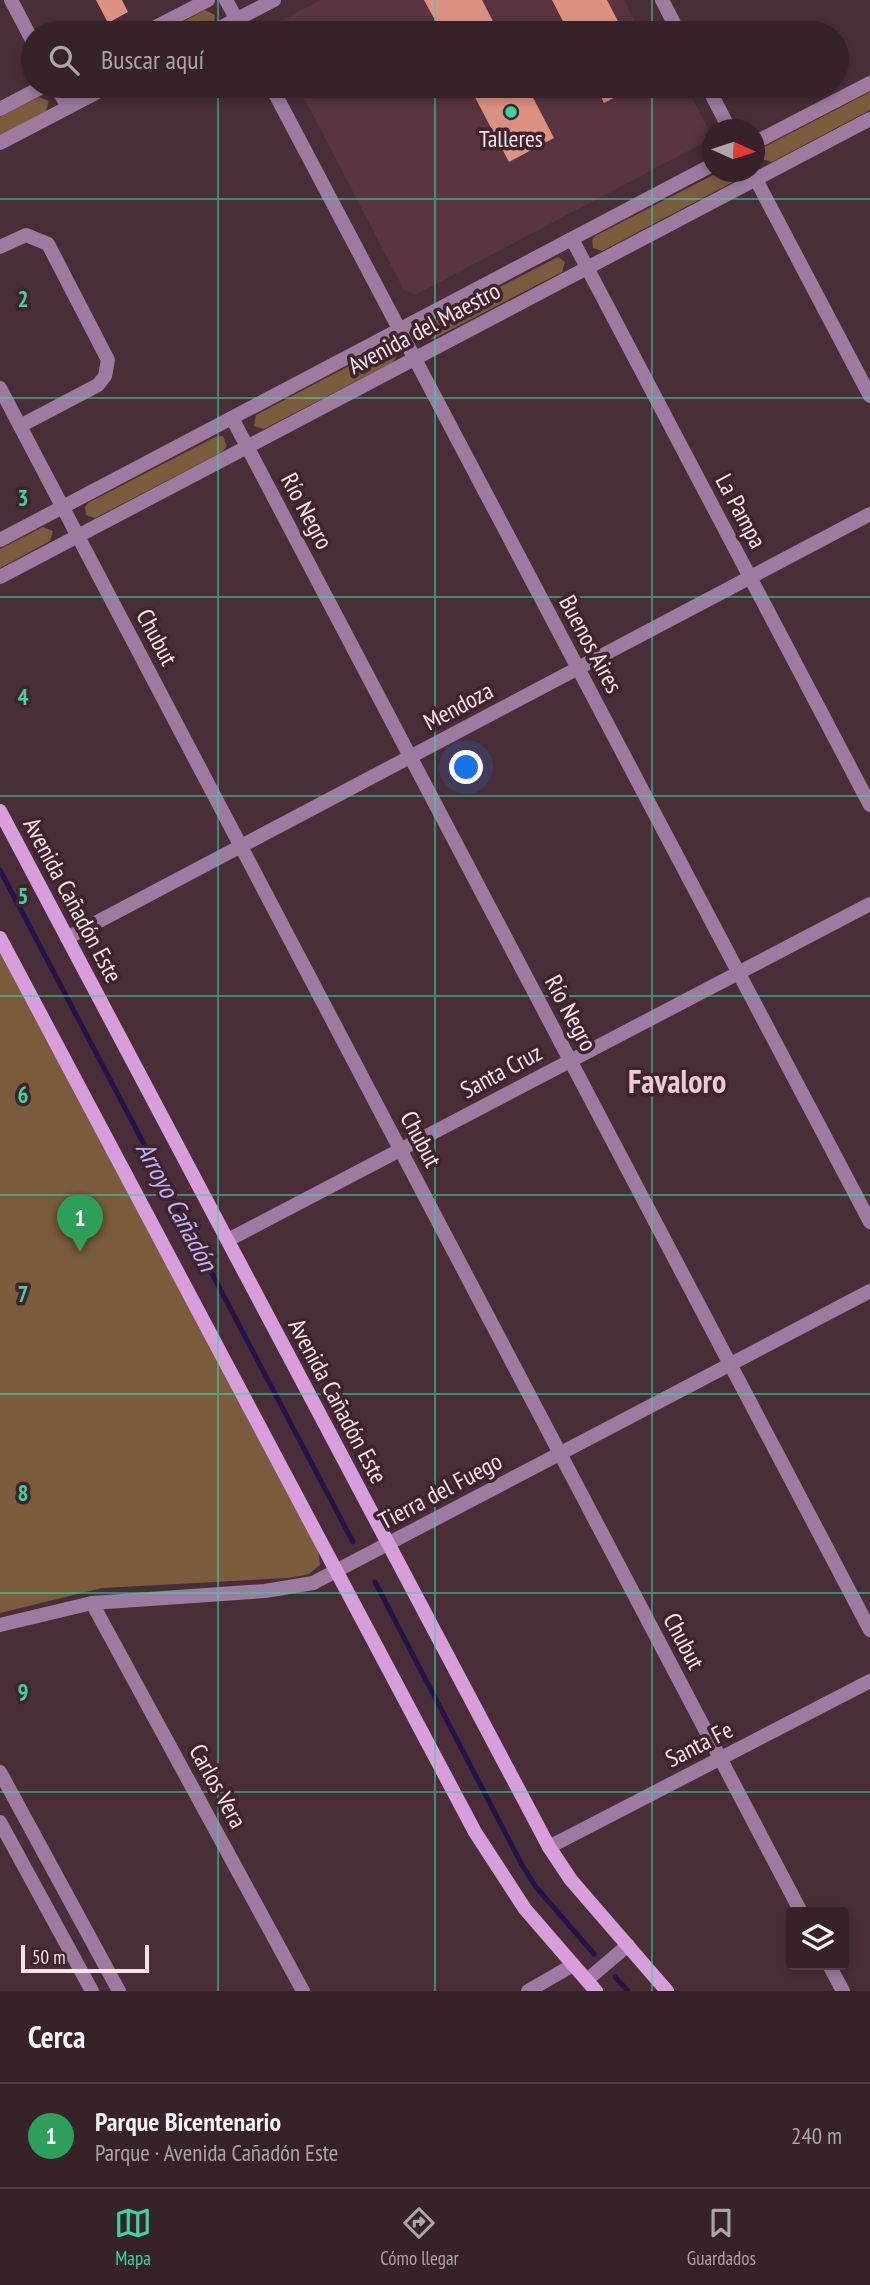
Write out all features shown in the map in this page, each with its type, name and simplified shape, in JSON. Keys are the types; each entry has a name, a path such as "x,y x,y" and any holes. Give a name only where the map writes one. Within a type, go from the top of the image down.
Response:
{"main road":[{"name":"Avenida Cañadón Este","path":"0,811 549,1847 571,1880 667,1991"},
{"path":"0,938 490,1858 525,1909 592,1986"}],"street":[{"path":"11,0 22,21"},
{"path":"167,21 208,0"},
{"path":"226,0 236,19"},
{"path":"232,21 274,0"},
{"path":"662,0 673,21"},
{"path":"849,94 870,83"},
{"path":"0,109 21,98"},
{"path":"63,98 68,107"},
{"path":"0,143 86,98"},
{"name":"Buenos Aires","path":"277,98 870,1222"},
{"path":"713,98 724,119"},
{"path":"765,137 841,98"},
{"name":"Avenida del Maestro","path":"765,170 870,120"},
{"name":"Avenida del Maestro","path":"0,540 702,170"},
{"name":"Avenida del Maestro","path":"0,577 587,268 741,182"},
{"path":"758,182 870,396"},
{"path":"0,247 26,235 48,244 108,359 105,376 97,385 20,426"},
{"name":"La Pampa","path":"572,239 870,805"},
{"name":"Chubut","path":"0,388 798,1907"},
{"name":"Río Negro","path":"232,418 870,1630"},
{"name":"Mendoza","path":"67,938 870,514"},
{"name":"Santa Cruz","path":"228,1240 870,904"},
{"name":"Tierra del Fuego","path":"0,1625 92,1603 282,1590 313,1583 870,1291"},
{"name":"Carlos Vera","path":"92,1603 303,1991"},
{"name":"Santa Fe","path":"549,1847 870,1681"},
{"path":"0,1772 119,1991"},
{"path":"0,1822 92,1991"},
{"path":"592,1986 628,1945"},
{"path":"528,1991 573,1965"},
{"path":"832,1970 843,1991"}],"shaded area":[{"path":"321,0 624,0 635,21 281,21"},
{"path":"205,10 215,15 214,21 184,21"},
{"path":"870,92 870,110 772,162 765,160 765,146"},
{"path":"37,98 49,101 46,111 0,136 0,117"},
{"path":"304,98 692,98 703,119 702,144 415,295 404,290"},
{"path":"702,181 733,182 602,251 593,248 592,240"},
{"path":"558,257 565,262 562,272 433,339 424,337 423,329 426,325"},
{"path":"383,348 394,349 396,357 393,362 264,429 254,426 256,415"},
{"path":"223,436 227,446 222,452 95,518 86,515 85,507 88,503 215,437"},
{"path":"43,527 53,531 50,541 0,568 0,549"},
{"path":"0,953 318,1550 320,1565 309,1574 288,1578 102,1588 0,1613"}],"building":[{"path":"96,0 122,0 128,12 107,21"},
{"path":"424,0 482,0 493,21 435,21"},
{"path":"552,0 607,0 618,21 563,21"},
{"name":"Talleres","path":"475,98 533,98 554,138 509,162"}],"waterway":[{"name":"Arroyo Cañadón","path":"0,870 353,1542"},
{"path":"375,1582 522,1865 536,1887 594,1954"},
{"path":"615,1977 628,1991"}],"place":[{"name":"Talleres","path":"511,112"},
{"name":"Parque Bicentenario","path":"80,1252"}],"district":[{"name":"Favaloro","path":"677,1081"}]}
